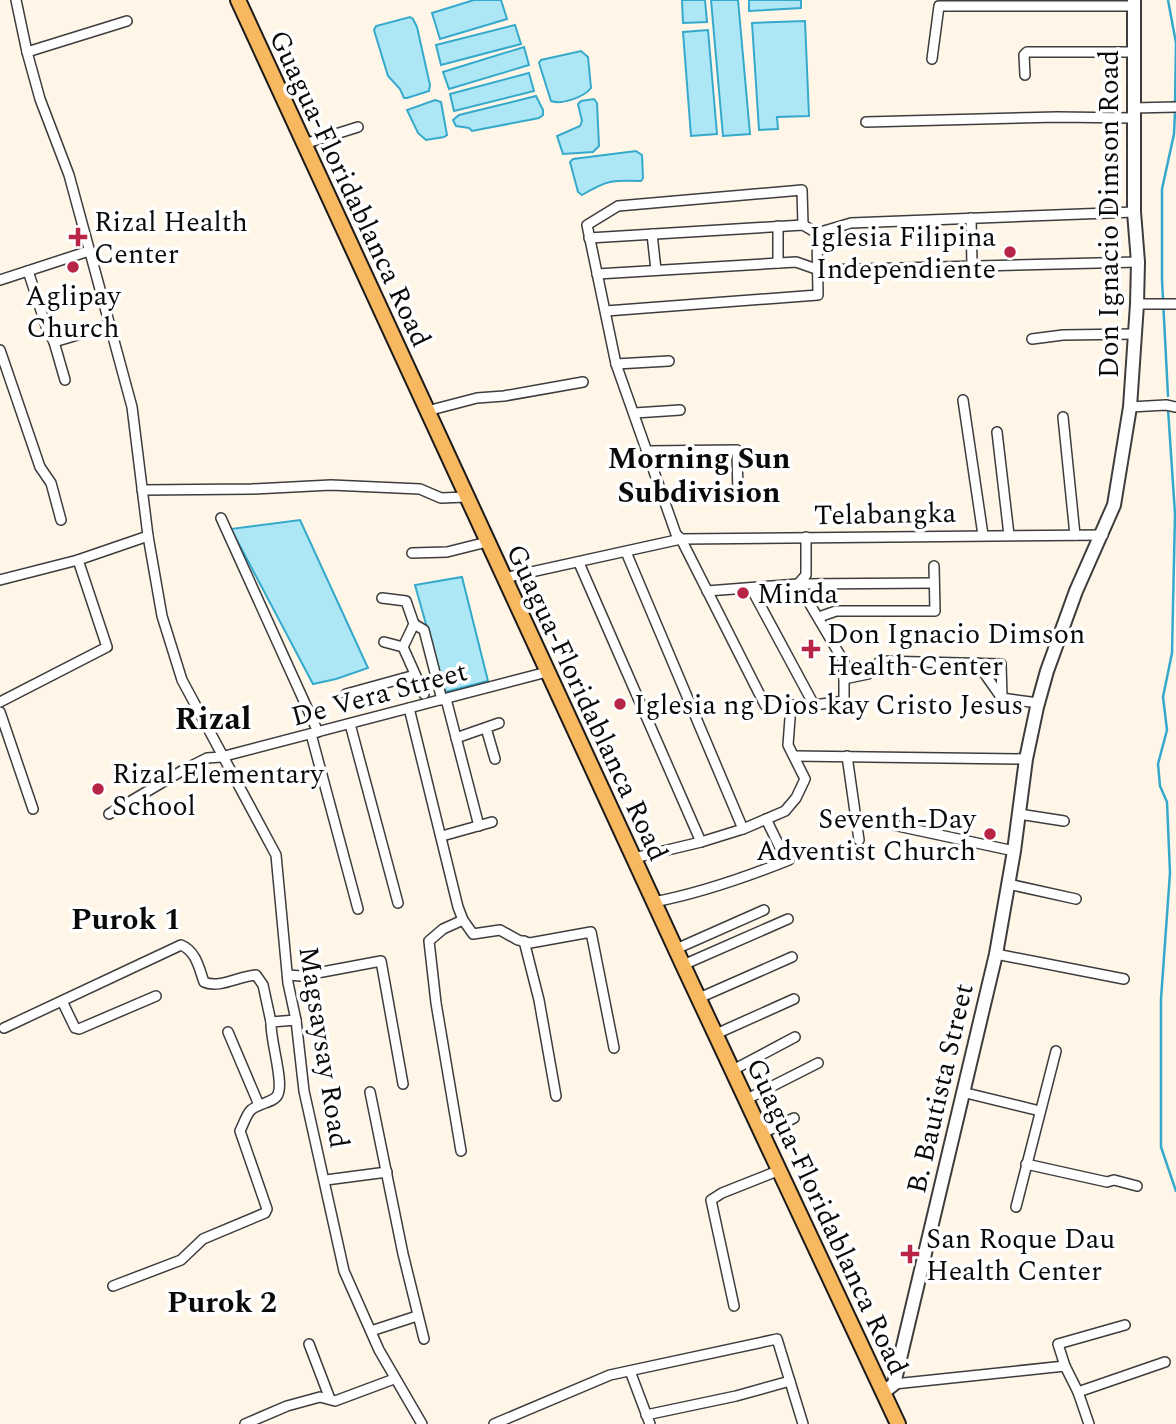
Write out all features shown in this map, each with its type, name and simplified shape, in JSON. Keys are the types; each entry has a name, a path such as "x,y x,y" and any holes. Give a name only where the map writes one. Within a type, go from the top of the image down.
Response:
{"main road":[{"name":"Guagua-Floridablanca Road","path":"238,0 683,965 780,1170 889,1388 898,1424"}],"street":[{"name":"Magsaysay Road","path":"16,0 40,99 69,175 132,407 148,536 162,616 182,680 276,855 288,975 304,1091 326,1180 344,1271 394,1379 422,1424"},
{"path":"932,59 939,6 1134,3"},
{"name":"Don Ignacio Dimson Road","path":"996,954 1009,884 1026,758 1038,703 1076,591 1114,505 1130,407 1138,262 1133,212 1134,3"},
{"path":"27,52 127,21"},
{"path":"1025,75 1024,55 1027,52 1134,52"},
{"path":"866,122 1057,117 1133,113 1171,107"},
{"path":"304,144 358,127"},
{"path":"798,584 844,662 844,701 814,705 765,705 681,539 676,534 616,364 587,225 618,206 802,190 803,225"},
{"path":"589,238 803,225 817,233 850,223 1133,212"},
{"path":"971,218 972,265"},
{"path":"778,226 778,263"},
{"path":"606,311 818,295 817,233"},
{"path":"652,234 656,270"},
{"path":"0,280 89,251"},
{"path":"597,274 796,262 819,270 1138,262"},
{"path":"28,271 65,380"},
{"path":"1137,304 1172,304"},
{"path":"54,342 111,325"},
{"path":"1031,339 1135,334"},
{"path":"0,350 40,467 51,483 61,520"},
{"path":"616,364 668,361"},
{"path":"427,411 477,398 583,382"},
{"path":"1130,407 1171,406 1176,398"},
{"path":"963,400 983,535"},
{"path":"635,413 680,410"},
{"path":"1063,417 1075,535"},
{"path":"997,432 1009,535"},
{"path":"648,451 737,450 738,495 664,495"},
{"path":"142,490 331,485 420,489 441,498 466,497"},
{"path":"221,518 314,733 358,909"},
{"name":"Telabangka","path":"504,578 681,539 1102,535"},
{"path":"0,580 78,560 148,536"},
{"path":"798,584 806,575 806,537"},
{"path":"412,554 447,552 487,542"},
{"path":"626,552 743,829"},
{"path":"0,702 107,647 78,560"},
{"path":"579,563 701,842"},
{"path":"819,617 836,611 935,611 934,566"},
{"path":"707,590 798,584 934,583"},
{"path":"751,588 814,705"},
{"path":"382,598 406,601 414,624 424,630 479,826"},
{"path":"414,624 403,647 425,698"},
{"path":"384,642 403,647"},
{"path":"844,678 868,674 880,661 1001,664 1002,698"},
{"path":"977,663 1002,698 1038,703"},
{"name":"De Vera Street","path":"109,814 207,758 221,757 410,708 425,698 444,699 547,672"},
{"path":"346,694 415,675"},
{"path":"634,858 743,829 785,811 804,786 805,779 788,745 791,705"},
{"path":"410,708 463,920 474,934 500,930 530,943 591,932 614,1048"},
{"path":"0,712 33,809"},
{"path":"456,738 499,723"},
{"path":"350,724 398,903"},
{"path":"486,728 495,759"},
{"path":"794,756 1026,758"},
{"path":"847,756 859,840"},
{"path":"1019,814 1064,821"},
{"path":"856,817 1014,851"},
{"path":"654,902 693,895 711,887 730,884 788,860 766,820"},
{"path":"442,836 492,822"},
{"path":"1009,884 1076,899"},
{"path":"676,949 764,910"},
{"path":"683,965 788,919"},
{"path":"461,1151 436,1003 429,941 443,929 463,920"},
{"path":"524,941 539,1000 556,1096"},
{"path":"4,1028 181,945 195,958 207,985 256,975 263,985 271,1023 270,1034 279,1078 279,1094 251,1110 240,1131 267,1209 265,1213 203,1239 181,1260 113,1286"},
{"path":"996,954 1124,979"},
{"name":"B. Bautista Street","path":"889,1388 996,954"},
{"path":"699,998 792,957"},
{"path":"288,975 301,976 381,961 403,1084"},
{"path":"62,1001 75,1028 79,1029 156,996"},
{"path":"716,1034 794,999"},
{"path":"271,1023 296,1020"},
{"path":"228,1032 259,1105"},
{"path":"733,1070 795,1037"},
{"path":"1016,1207 1056,1051"},
{"path":"747,1099 818,1063"},
{"path":"370,1092 424,1339"},
{"path":"962,1092 1040,1111"},
{"path":"763,1133 794,1118"},
{"path":"1026,1164 1137,1186"},
{"path":"734,1306 711,1200 780,1170"},
{"path":"326,1180 387,1172"},
{"path":"371,1331 417,1316"},
{"path":"1089,1424 1058,1344 1125,1325"},
{"path":"494,1424 610,1375 777,1339 802,1424"},
{"path":"309,1344 330,1399"},
{"path":"1078,1392 1166,1362"},
{"path":"889,1388 1065,1366"},
{"path":"630,1371 648,1419 790,1381"},
{"path":"245,1424 287,1406 320,1397 335,1401 394,1379"}],"water":[{"path":"474,0 501,0 507,19 440,39 432,13"},
{"path":"682,0 705,0 707,22 683,23"},
{"path":"711,0 738,0 750,134 723,136"},
{"path":"749,0 801,0 801,8 749,11"},
{"path":"410,17 417,27 430,85 429,91 404,98 388,76 374,30 376,26"},
{"path":"805,21 809,116 777,117 778,129 759,130 752,23"},
{"path":"515,25 521,44 441,65 436,45"},
{"path":"708,30 717,134 691,136 683,32"},
{"path":"524,47 529,65 449,89 443,72"},
{"path":"581,51 588,57 591,88 572,99 551,101 539,63 541,60"},
{"path":"529,73 534,91 454,111 450,94"},
{"path":"536,96 543,110 543,115 539,118 472,131 456,126 453,120 459,115"},
{"path":"594,99 597,103 599,146 593,152 563,154 557,136 580,126 582,121 578,104"},
{"path":"435,100 441,102 447,135 426,140 418,133 407,110"},
{"path":"636,151 642,155 641,181 610,182 582,195 578,192 570,162 573,159"},
{"path":"300,520 368,668 313,684 231,529"},
{"path":"462,577 488,681 445,692 415,585"}],"waterway":[{"path":"1168,0 1176,43 1175,104"},
{"path":"1168,396 1162,280 1162,189 1174,134 1175,111"},
{"path":"1168,409 1175,514 1172,653 1163,697 1167,730 1158,764 1160,786 1167,802 1170,873 1161,999 1161,1147 1176,1191"}],"place":[{"name":"Rizal Health Center","path":"78,237"},
{"name":"Iglesia Filipina Independiente","path":"1010,252"},
{"name":"Aglipay Church","path":"73,267"},
{"name":"Minda","path":"743,593"},
{"name":"Don Ignacio Dimson Health Center","path":"811,649"},
{"name":"Iglesia ng Dios kay Cristo Jesus","path":"620,704"},
{"name":"Rizal Elementary School","path":"98,789"},
{"name":"Seventh-Day Adventist Church","path":"990,834"},
{"name":"San Roque Dau Health Center","path":"910,1254"}],"district":[{"name":"Morning Sun Subdivision","path":"699,475"},
{"name":"Rizal","path":"213,718"},
{"name":"Purok 1","path":"126,919"},
{"name":"Purok 2","path":"222,1302"}]}
